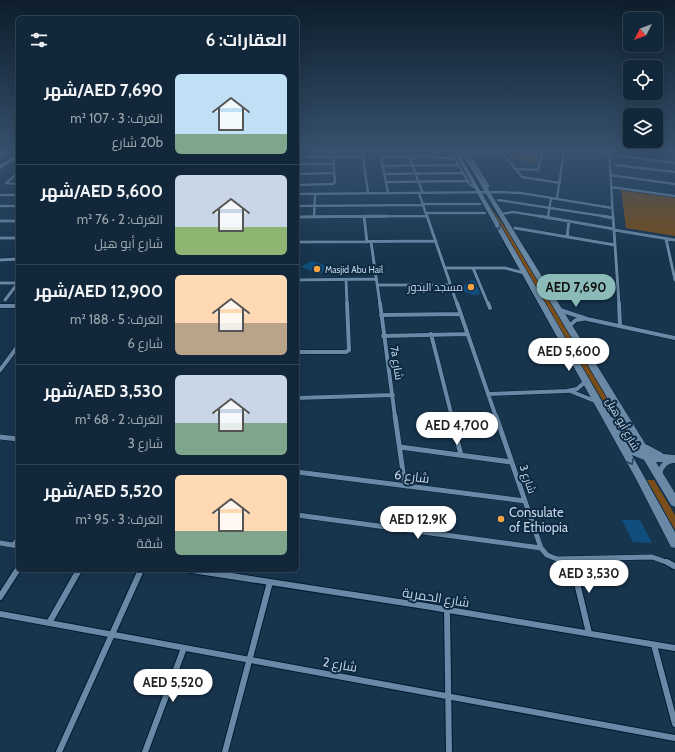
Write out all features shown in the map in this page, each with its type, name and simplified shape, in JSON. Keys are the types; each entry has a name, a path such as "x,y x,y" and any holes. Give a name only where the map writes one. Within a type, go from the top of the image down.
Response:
{"main road":[{"name":"شارع أبو هيل","path":"477,185 501,214 675,502"},
{"path":"479,185 483,191"},
{"name":"شارع أبو هيل","path":"480,185 516,265 524,273 586,381 675,543"},
{"path":"599,404 610,414 634,452 649,458 675,459"}],"street":[{"path":"367,185 368,193"},
{"path":"387,185 388,193"},
{"name":"شارع 3","path":"419,185 423,205 541,548"},
{"path":"470,185 483,191"},
{"path":"483,191 487,185"},
{"path":"557,199 560,185"},
{"path":"620,326 611,187 675,196"},
{"path":"299,194 483,191 551,198 612,208"},
{"path":"0,195 16,195"},
{"path":"314,217 315,196"},
{"path":"548,218 551,198"},
{"path":"498,200 613,218"},
{"path":"299,206 480,204"},
{"path":"0,206 16,206"},
{"path":"501,214 513,212 675,240"},
{"path":"299,217 485,213"},
{"name":"7a شارع","path":"364,216 377,285 405,486"},
{"path":"0,221 16,221"},
{"path":"567,237 569,221"},
{"path":"515,228 615,245"},
{"path":"0,238 16,238"},
{"path":"666,239 673,262 675,280"},
{"path":"299,242 436,241"},
{"path":"0,260 16,259"},
{"path":"505,268 516,265"},
{"path":"445,268 505,268 524,273"},
{"path":"472,268 490,308"},
{"path":"299,280 376,280"},
{"path":"299,352 346,352 349,350 346,280"},
{"path":"0,283 16,283"},
{"path":"377,285 451,285"},
{"path":"5,300 16,286"},
{"path":"0,306 16,306"},
{"path":"560,310 588,319 675,338"},
{"path":"381,315 461,314"},
{"path":"569,326 576,320 588,319"},
{"path":"431,334 461,455"},
{"path":"383,336 468,334"},
{"path":"0,369 16,349"},
{"path":"488,394 567,391 577,389 586,381"},
{"path":"567,391 582,395 599,404"},
{"path":"299,398 393,395"},
{"path":"0,437 16,439"},
{"path":"641,444 658,454 675,459"},
{"path":"400,447 512,462"},
{"path":"660,476 660,469 663,464 675,459"},
{"name":"شارع 6","path":"299,472 525,501"},
{"path":"299,515 541,548 547,555 554,558 652,558 663,560 674,566"},
{"path":"0,543 16,546"},
{"path":"571,559 589,633"},
{"path":"0,597 16,572"},
{"path":"49,623 78,572"},
{"path":"60,752 113,636 140,572"},
{"name":"شارع الحمرية","path":"205,572 675,648"},
{"path":"225,752 270,582"},
{"path":"447,610 449,752"},
{"name":"شارع 2","path":"0,614 113,636 675,738"},
{"path":"654,645 675,724"},
{"path":"144,752 184,648"}],"shaded area":[{"path":"621,190 675,198 675,236 626,228"},
{"path":"484,198 507,230 634,444 630,445 578,360"},
{"path":"647,480 654,480 675,515 675,530"}],"building":[{"name":"Masjid Abu Hail","path":"313,261 329,267 320,274 301,267"},
{"name":"مسجد البدور","path":"472,280 475,281 480,293 479,294 473,295 463,291 460,288"},
{"path":"622,520 640,520 652,543 633,542"}],"place":[{"name":"Masjid Abu Hail","path":"317,269"},
{"name":"مسجد البدور","path":"471,287"},
{"name":"Consulate of Ethiopia","path":"501,519"}]}
